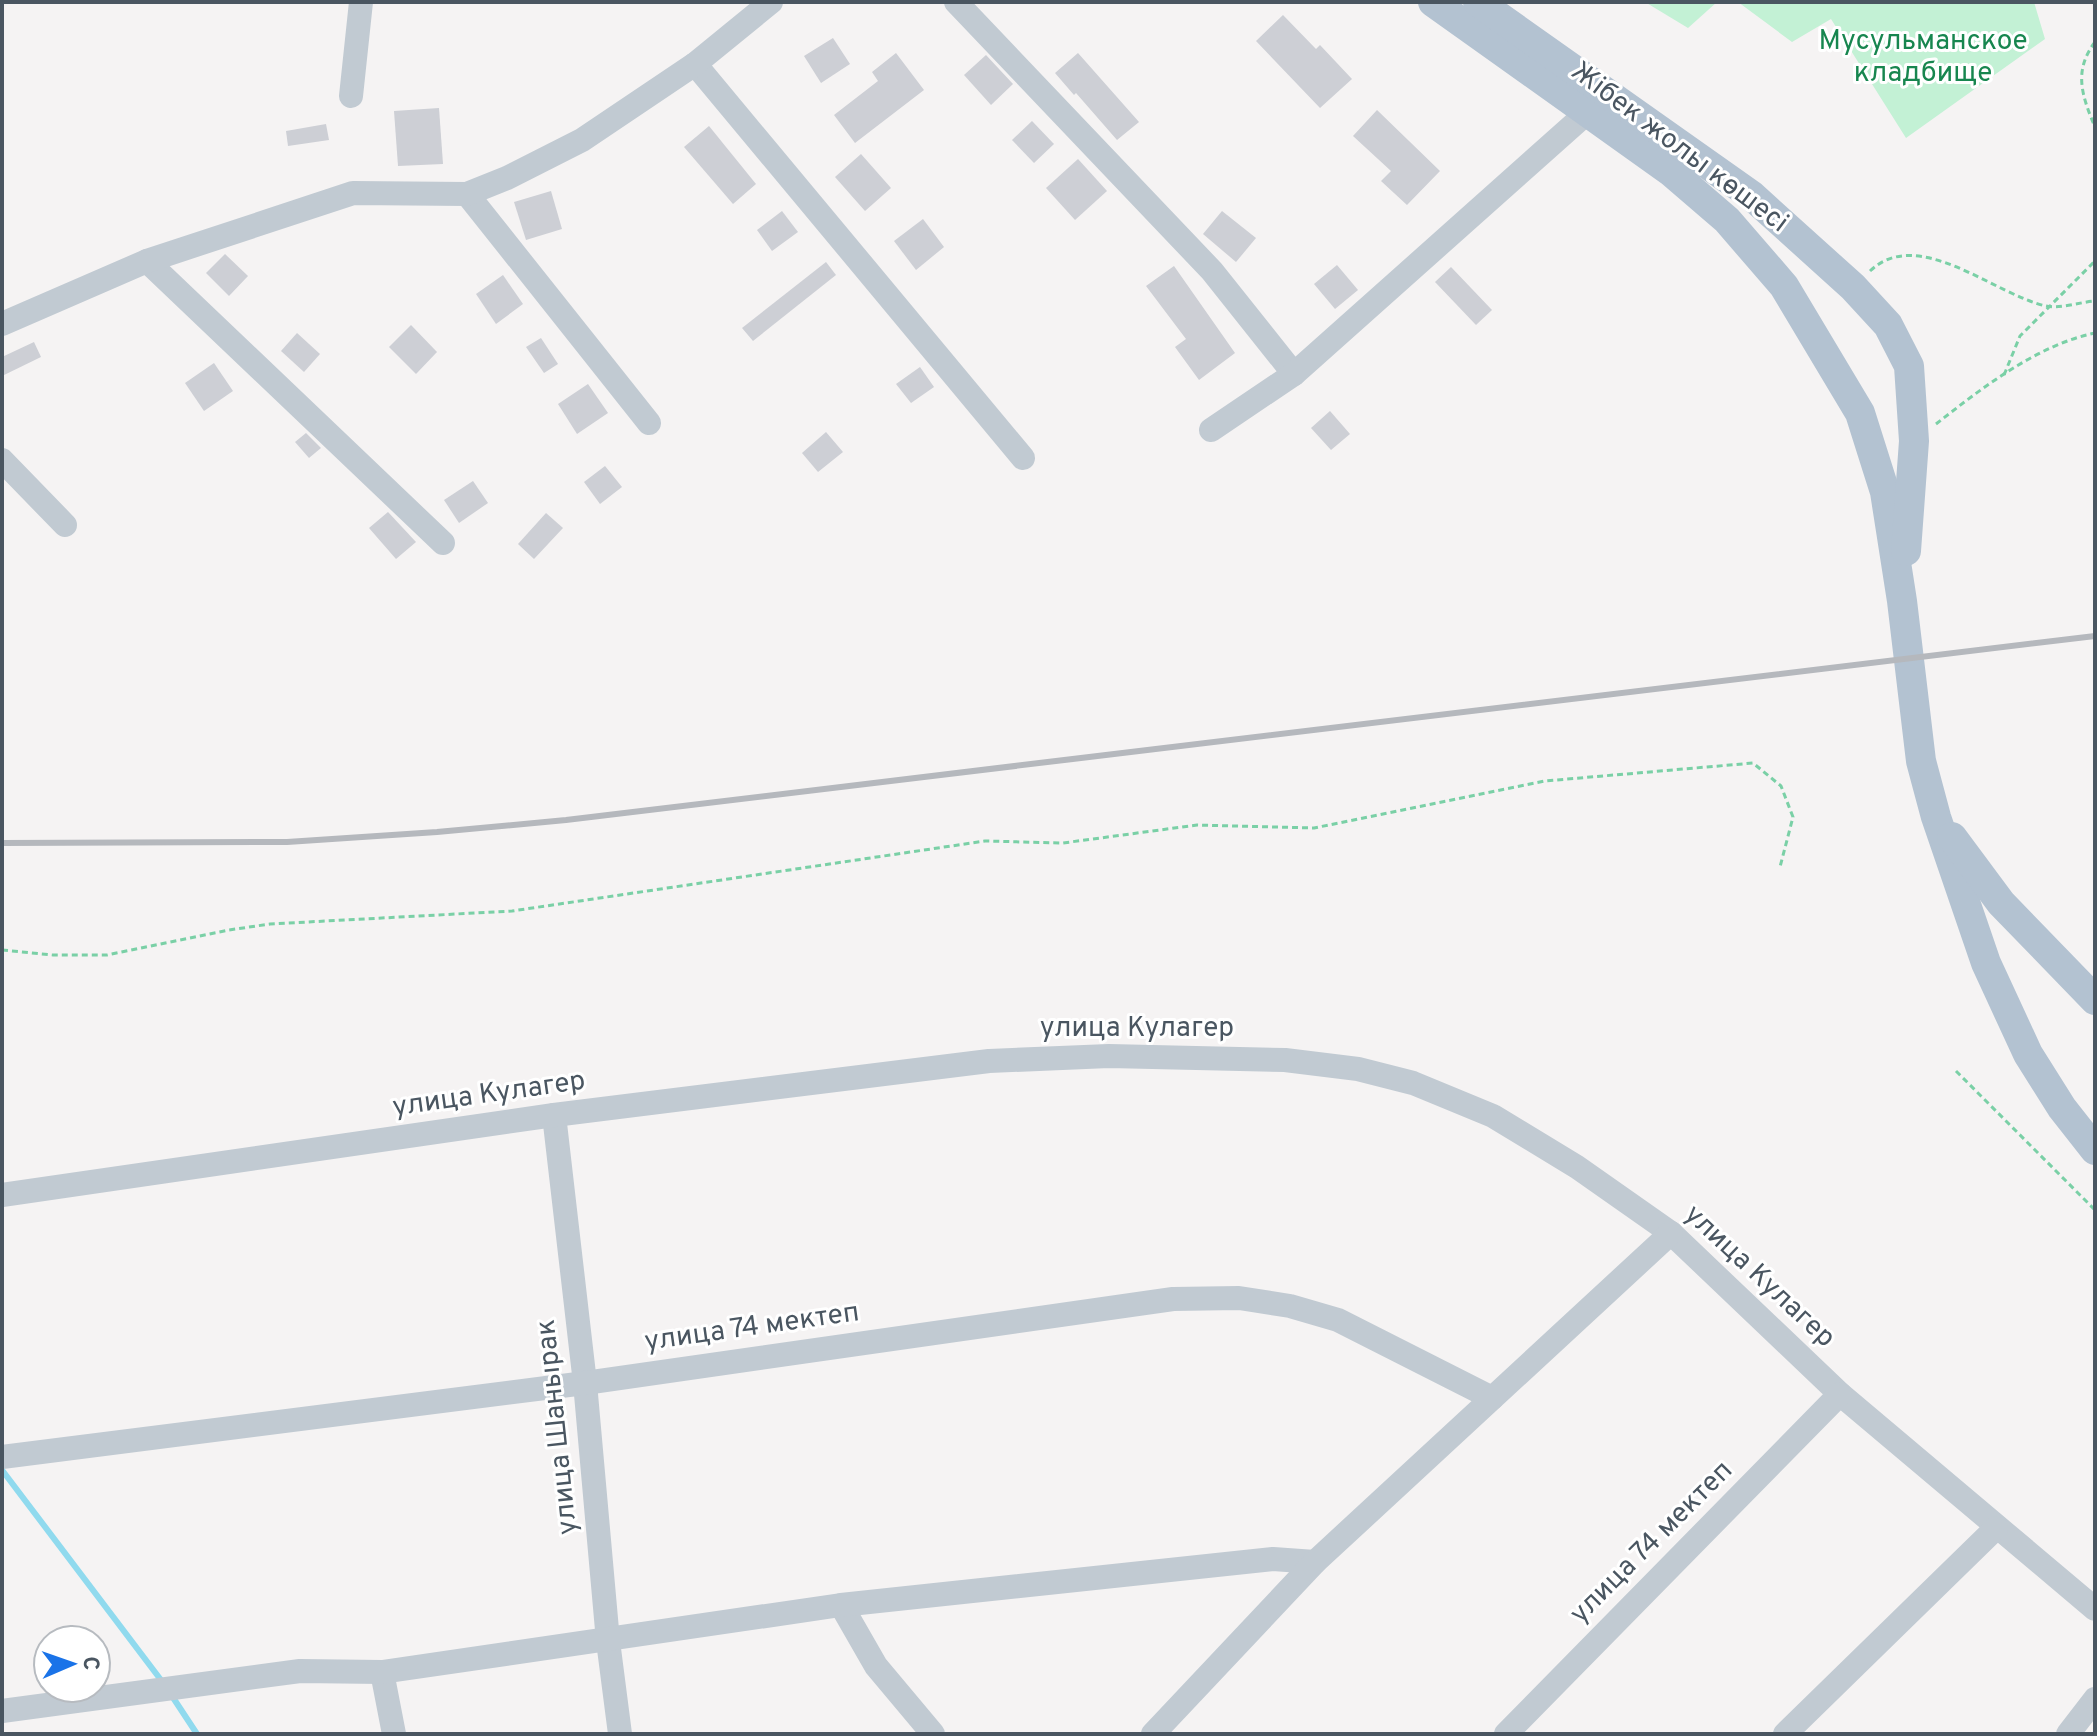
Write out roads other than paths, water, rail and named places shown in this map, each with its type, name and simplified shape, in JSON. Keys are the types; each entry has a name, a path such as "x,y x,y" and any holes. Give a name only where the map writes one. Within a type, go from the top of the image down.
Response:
{"main road":[{"name":"Жібек жолы көшесі","path":"1433,2 1670,171 1727,220 1784,286 1860,413 1885,492 1902,601"},
{"name":"Жібек жолы көшесі","path":"1478,2 1751,195 1853,287 1888,325 1909,366 1914,441 1902,601"},
{"path":"1902,601 1921,761 1936,817 1986,963 2028,1054 2062,1108 2095,1150"},
{"path":"1936,817 2001,903 2095,1000"}],"street":[{"path":"351,96 361,2"},
{"path":"2,324 147,261 353,193 467,194 507,178 582,140 695,64 771,2"},
{"path":"956,2 1212,271 1294,374"},
{"path":"695,64 1023,458"},
{"path":"1211,430 1294,374 1589,111"},
{"path":"467,194 649,423"},
{"path":"147,261 443,543"},
{"path":"2,460 65,525"},
{"name":"улица Кулагер","path":"2,1195 554,1115 989,1061 1109,1056 1285,1060 1358,1069 1413,1083 1493,1116 1577,1167 1671,1233 1840,1394 2095,1609"},
{"name":"улица Шанырак","path":"554,1115 585,1383 608,1641 620,1734"},
{"path":"1153,1734 1315,1562 1671,1233"},
{"name":"улица 74 мектеп","path":"2,1457 585,1383 1173,1299 1239,1298 1290,1306 1338,1320 1492,1398"},
{"name":"улица 74 мектеп","path":"1506,1734 1840,1394"},
{"path":"1785,1734 1996,1528"},
{"path":"2,1711 300,1671 382,1672 841,1605 1273,1559 1315,1562"},
{"path":"841,1605 876,1666 933,1734"},
{"path":"382,1672 394,1734"},
{"path":"2068,1734 2095,1699"}],"waterway":[{"path":"2,1470 164,1684"},
{"path":"170,1693 197,1734"}],"railway":[{"path":"2,843 287,842 566,820 2095,636"}],"park label":[{"name":"Мусульманское кладбище","path":"1923,58"}]}
